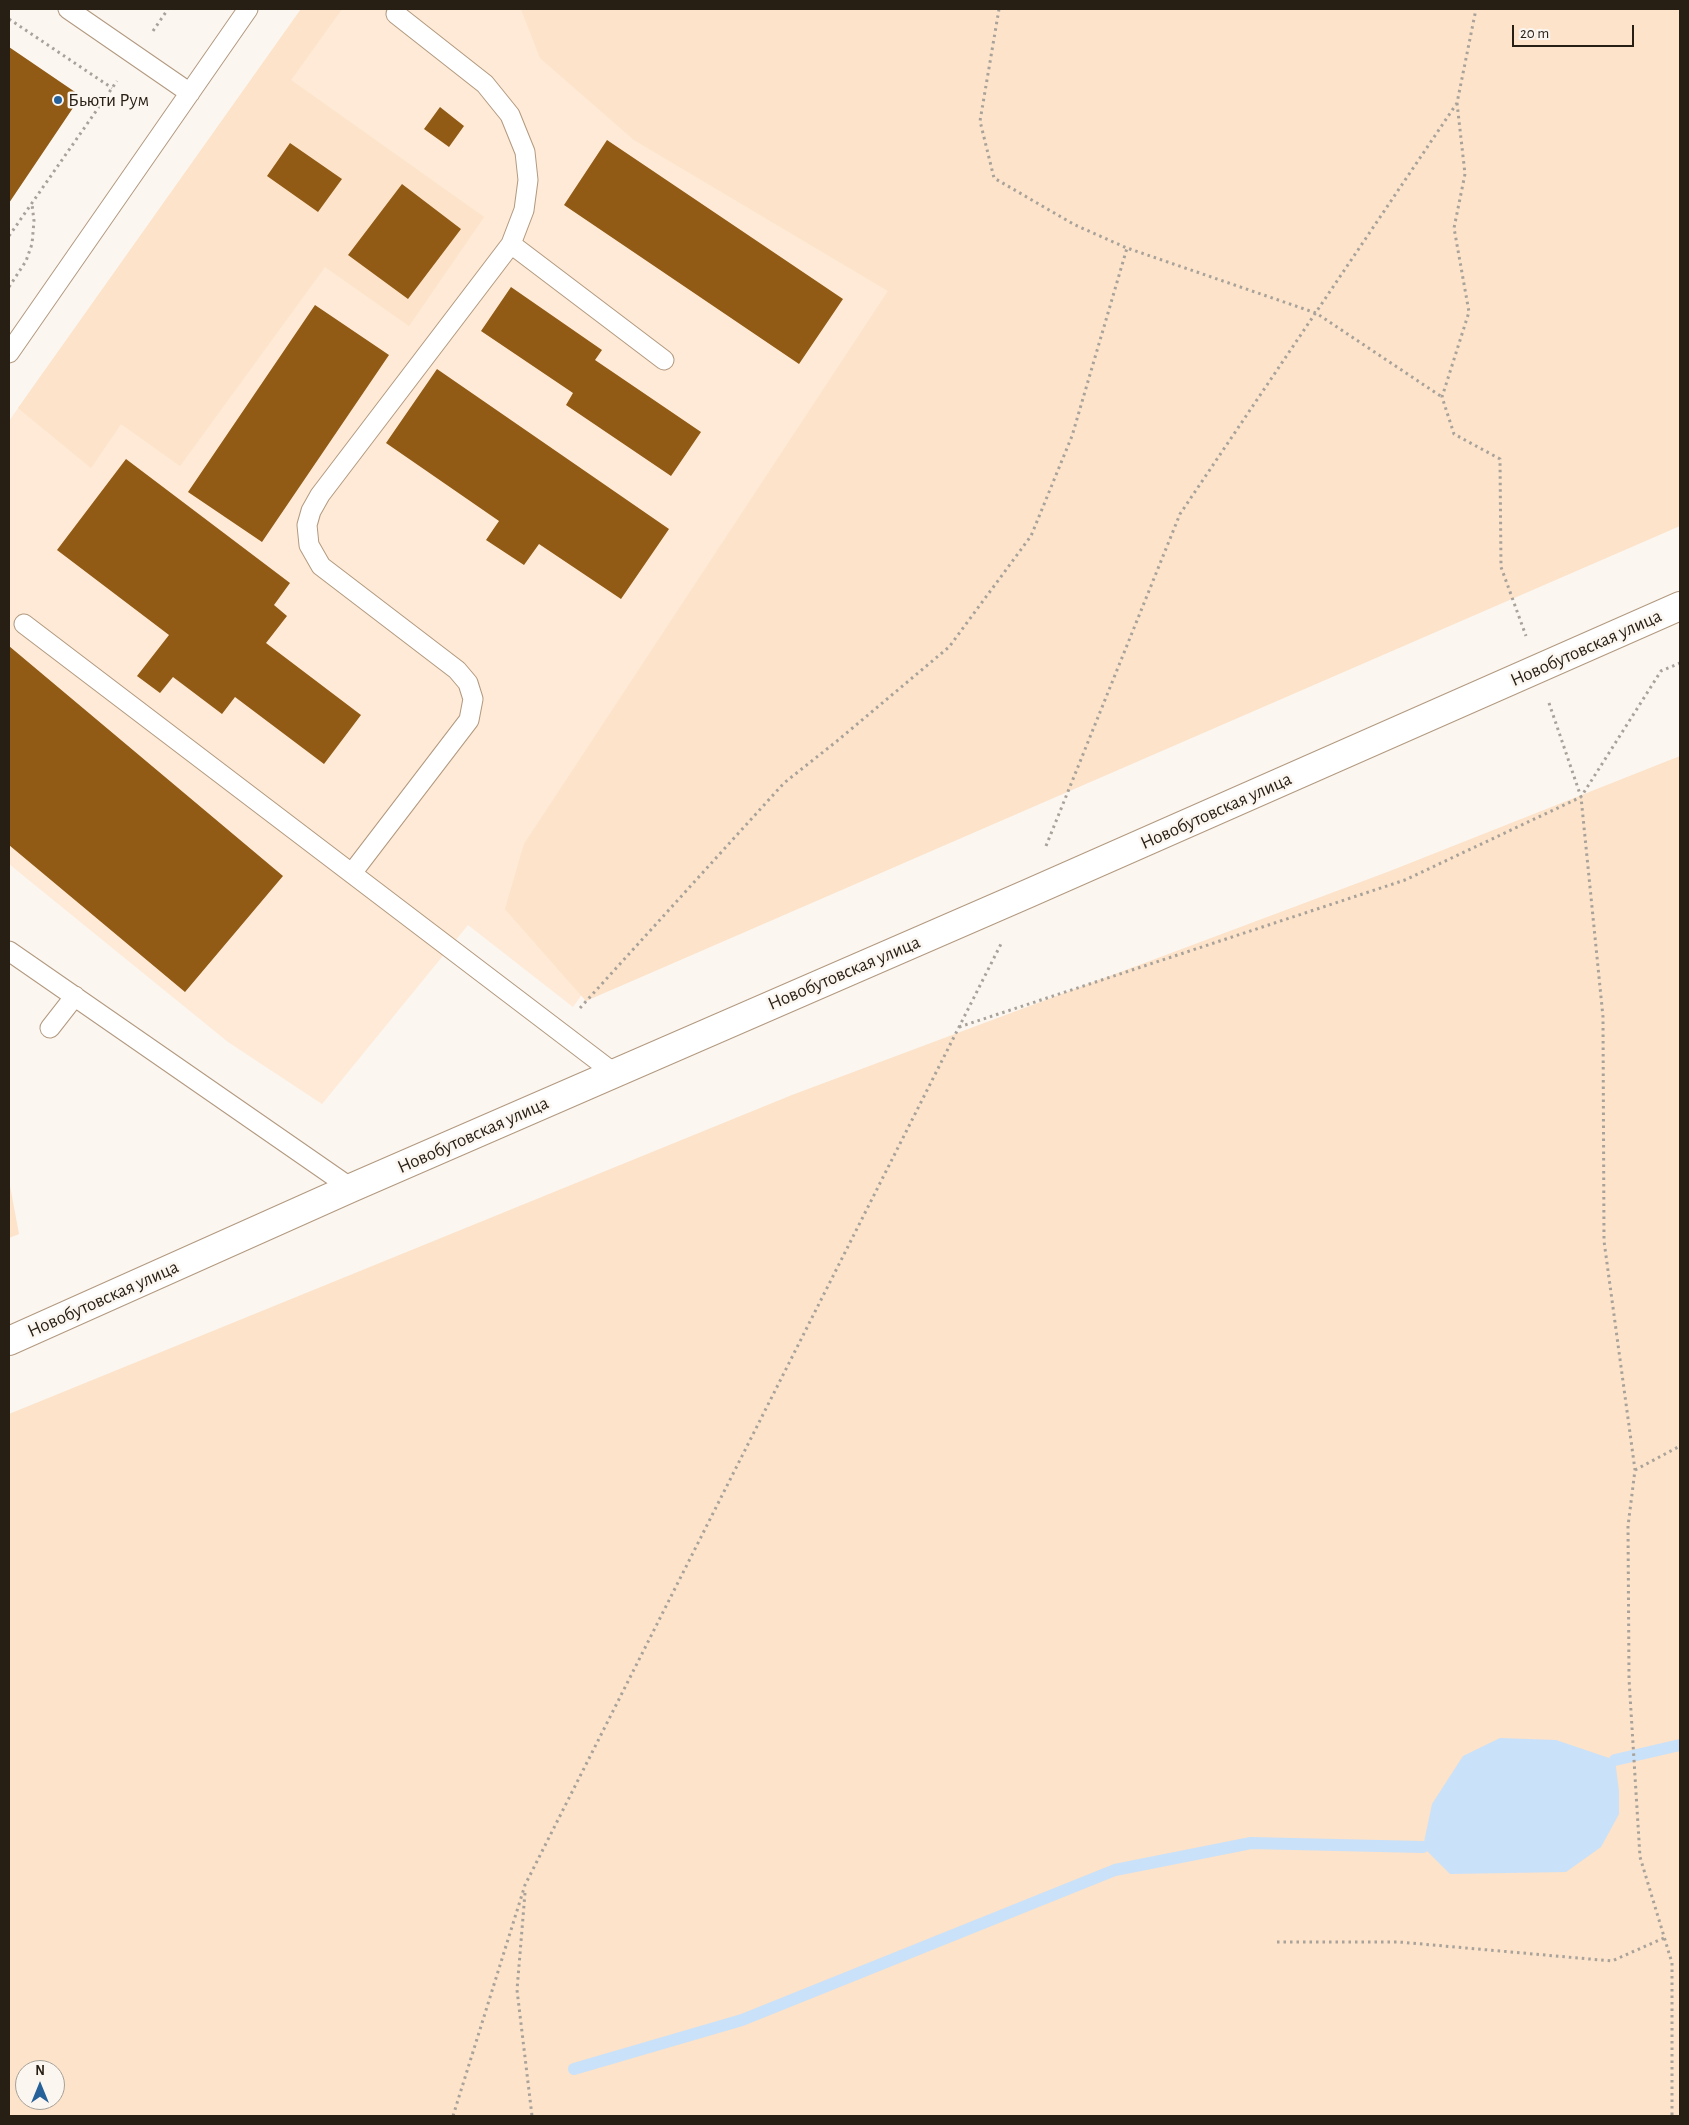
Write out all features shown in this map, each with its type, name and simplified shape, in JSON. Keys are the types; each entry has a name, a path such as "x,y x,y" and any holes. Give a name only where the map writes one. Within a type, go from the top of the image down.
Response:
{"street":[{"name":"Новобутовская улица","path":"9,1341 351,1188 1027,894 1680,606"}],"lane":[{"path":"68,9 190,93"},
{"path":"9,353 247,9"},
{"path":"352,874 469,720 473,699 468,683 457,670 320,566 309,545 308,525 310,511 320,495 511,244 524,210 528,180 525,152 510,115 485,84 396,14"},
{"path":"511,244 664,360"},
{"path":"24,624 614,1073"},
{"path":"9,951 351,1188"},
{"path":"50,1028 75,996"}],"path":[{"path":"999,9 980,121 994,178 1075,225 1127,248 1316,313 1442,397"},
{"path":"1476,9 1457,102 1465,174 1454,228 1469,312 1442,397 1454,434 1500,459 1501,567 1538,669 1581,798 1602,1017 1604,1241 1635,1470 1628,1526 1629,1679 1640,1857 1672,1963 1672,2116"},
{"path":"9,19 112,88 9,236"},
{"path":"453,2116 525,1885 1027,894 1180,514 1457,102"},
{"path":"9,287 26,261 32,244 34,221 32,203"},
{"path":"559,1031 784,782 838,741 949,647 1031,536 1072,436 1127,248"},
{"path":"959,1027 1405,880 1581,798 1661,671 1680,663"},
{"path":"1635,1470 1680,1446"},
{"path":"525,1885 518,1990 532,2116"},
{"path":"1277,1942 1399,1942 1612,1961 1664,1938"}],"shaded area":[{"path":"301,9 634,9 1008,322 674,865 573,1007 468,925 322,1104 228,1042 9,864 9,421"},
{"path":"301,9 342,9 291,80 484,217 409,326 325,267 180,466 121,424 91,468 18,408"},
{"path":"521,9 1680,9 1680,526 586,1001 505,909 524,844 888,291 634,140 540,58"},
{"path":"1680,756 1680,2116 9,2116 9,1414 792,1095 1390,871"},
{"path":"9,1185 19,1234 9,1238"}],"water":[{"path":"1500,1738 1556,1740 1615,1760 1619,1791 1619,1814 1601,1847 1566,1872 1450,1874 1423,1847 1432,1804 1463,1756"}],"building":[{"path":"9,47 81,96 9,203"},
{"path":"440,107 464,126 449,147 424,129"},
{"path":"607,140 843,299 799,364 564,205"},
{"path":"290,143 342,179 318,212 267,176"},
{"path":"402,184 461,229 408,299 348,255"},
{"path":"511,287 602,350 595,360 701,432 671,476 566,405 573,393 481,331"},
{"path":"315,305 389,355 262,542 188,492"},
{"path":"437,369 669,529 621,599 539,544 524,565 486,540 499,521 386,443"},
{"path":"126,459 290,583 274,605 287,616 266,643 361,715 324,764 235,697 222,714 173,677 160,693 137,676 169,635 57,550"},
{"path":"9,646 283,876 185,992 9,845"}],"waterway":[{"path":"1615,1760 1680,1745"},
{"path":"574,2069 742,2020 1115,1870 1251,1843 1423,1847"}],"place":[{"name":"Бьюти Рум","path":"58,100"}]}
